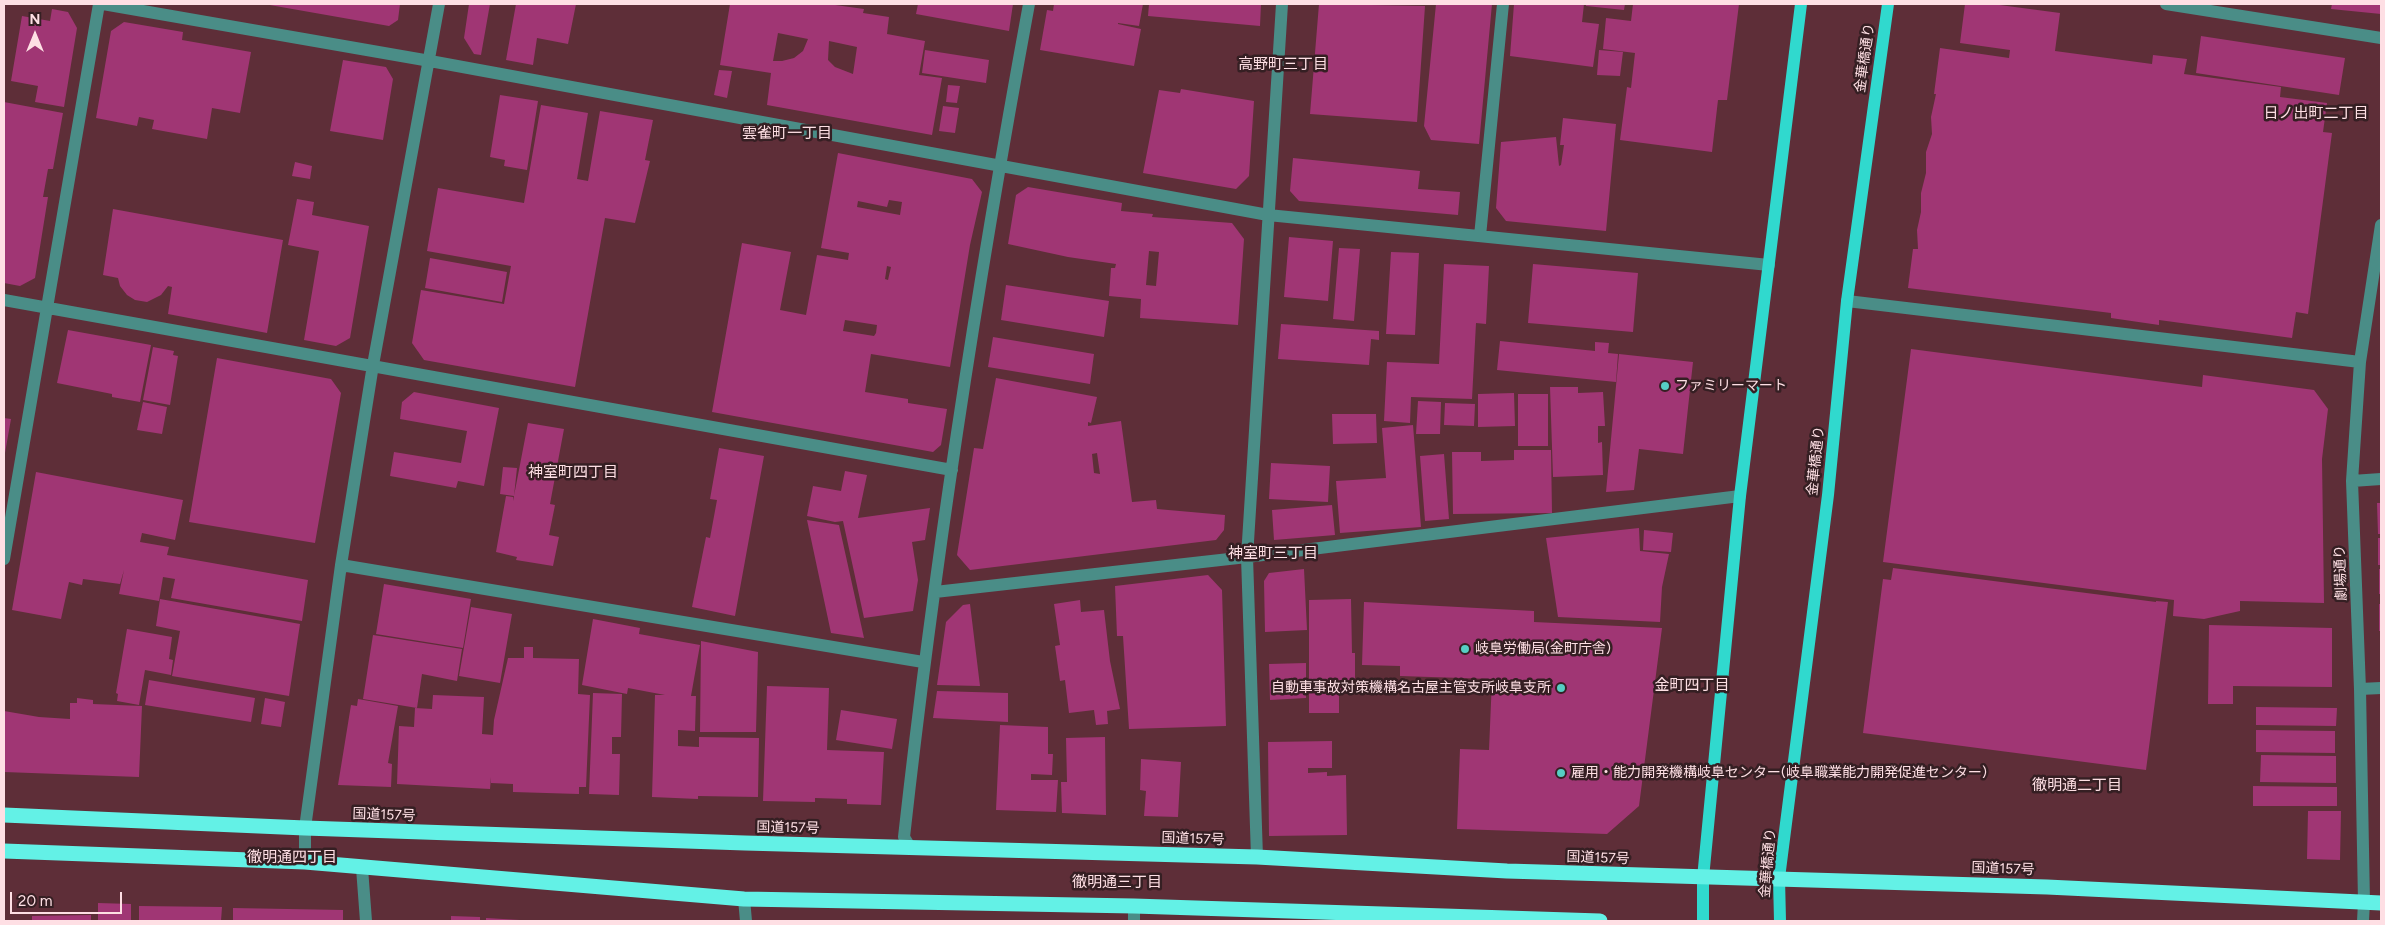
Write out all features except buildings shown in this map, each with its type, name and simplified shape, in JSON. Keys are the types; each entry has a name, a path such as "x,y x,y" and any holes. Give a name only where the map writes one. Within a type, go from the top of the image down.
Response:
{"highway":[{"name":"国道157号","path":"4,815 305,828 1257,857 1507,871 2047,887 2381,903"},
{"path":"4,851 305,862 744,899 1134,914 1600,921"}],"main road":[{"path":"1703,921 1703,878 1740,496 1801,4"},
{"name":"金華橋通り","path":"1780,921 1779,878 1828,495 1847,301 1888,4"}],"street":[{"path":"4,559 99,4"},
{"path":"103,4 999,164 1268,215 1769,264"},
{"path":"305,862 305,828 341,565 374,365 439,4"},
{"path":"910,847 904,837 923,662 999,164 1029,4"},
{"path":"1257,857 1247,557 1282,4"},
{"path":"1480,236 1503,4"},
{"path":"2166,4 2185,5 2381,38"},
{"name":"劇場通り","path":"2363,921 2360,689 2352,481 2360,362 2381,226"},
{"path":"4,300 952,470"},
{"path":"1847,301 2360,362"},
{"path":"2352,481 2381,480"},
{"path":"935,592 1247,557 1740,496"},
{"path":"341,565 923,662"},
{"path":"2360,689 2381,688"},
{"path":"362,868 366,921"},
{"path":"744,899 746,921"}],"place":[{"name":"ファミリーマート","path":"1665,386"},
{"name":"岐阜労働局(金町庁舎)","path":"1465,649"},
{"name":"自動車事故対策機構名古屋主管支所岐阜支所","path":"1561,688"},
{"name":"雇用・能力開発機構岐阜センター(岐阜職業能力開発促進センター)","path":"1561,773"}],"district":[{"name":"高野町三丁目","path":"1283,65"},
{"name":"日ノ出町二丁目","path":"2316,114"},
{"name":"雲雀町一丁目","path":"787,134"},
{"name":"神室町四丁目","path":"573,473"},
{"name":"神室町三丁目","path":"1273,554"},
{"name":"金町四丁目","path":"1692,686"},
{"name":"徹明通二丁目","path":"2077,786"},
{"name":"徹明通四丁目","path":"292,858"},
{"name":"徹明通三丁目","path":"1117,883"}]}
